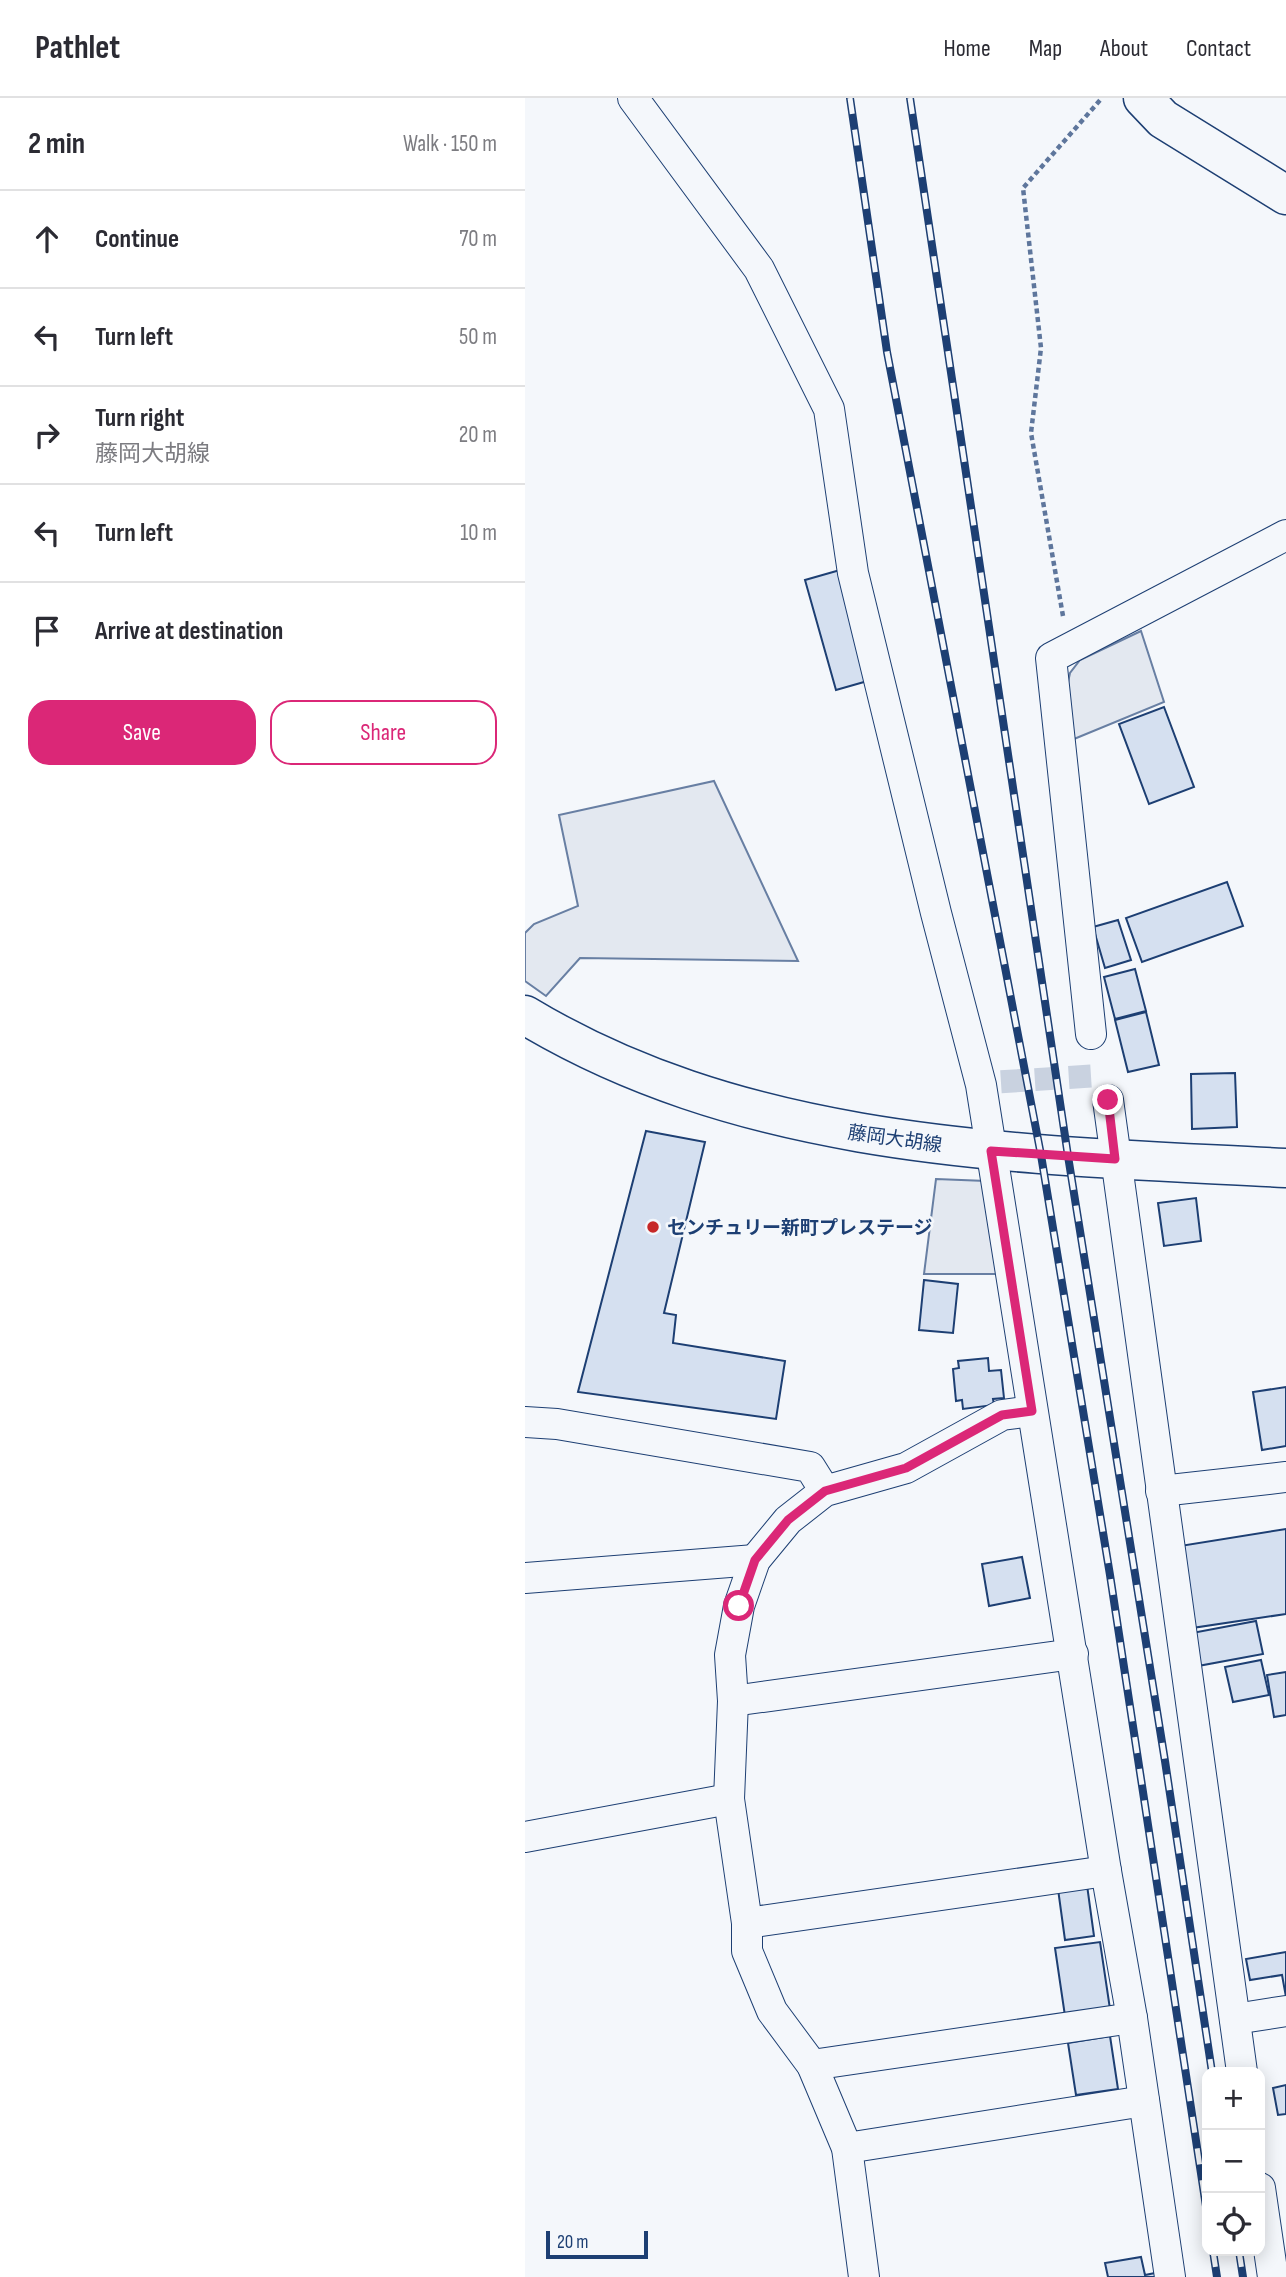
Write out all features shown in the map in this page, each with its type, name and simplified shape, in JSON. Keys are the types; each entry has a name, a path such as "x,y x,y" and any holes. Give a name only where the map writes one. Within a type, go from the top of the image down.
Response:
{"main road":[{"path":"1143,98 1163,119 1286,195"},
{"name":"藤岡大胡線","path":"525,1015 563,1038 633,1071 776,1117 850,1132 991,1151 1286,1168"}],"street":[{"path":"633,98 759,268 829,409 853,573 936,913 981,1084 1106,1871 1132,2018 1170,2277"},
{"path":"1091,1034 1051,658 1286,535"},
{"path":"1108,1100 1242,2067"},
{"path":"864,2277 847,2148 812,2065 772,2011 747,1951 747,1923 729,1799 733,1701 730,1655 739,1606 755,1560 788,1520 825,1491 906,1468 1002,1415 1032,1411"},
{"path":"525,1422 557,1423 810,1467 825,1491"},
{"path":"1161,1491 1286,1477"},
{"path":"525,1578 755,1560"},
{"path":"733,1701 1073,1654"},
{"path":"525,1837 729,1799"},
{"path":"747,1923 1106,1871"},
{"path":"1234,2019 1286,2011"},
{"path":"812,2065 1132,2018"},
{"path":"847,2148 1144,2101"},
{"path":"1261,2193 1273,2277"}],"path":[{"path":"1069,649 1031,433 1041,348 1023,188 1102,98"}],"shaded area":[{"path":"1141,631 1164,702 1074,739 1067,687 1070,673 1080,660"},
{"path":"714,781 798,961 580,958 546,996 525,981 525,933 534,924 578,906 559,815"},
{"path":"936,1179 986,1181 1000,1274 924,1274"}],"building":[{"path":"840,570 871,680 836,690 805,580"},
{"path":"1164,707 1194,787 1149,804 1119,724"},
{"path":"1227,882 1243,926 1142,962 1126,918"},
{"path":"1118,920 1131,960 1105,968 1093,927"},
{"path":"1135,969 1146,1011 1115,1019 1104,977"},
{"path":"1146,1012 1159,1065 1128,1072 1115,1020"},
{"path":"1235,1073 1237,1127 1192,1129 1191,1074"},
{"name":"センチュリー新町プレステージ","path":"646,1131 705,1142 664,1313 676,1315 673,1343 785,1361 776,1419 578,1392"},
{"path":"1196,1198 1201,1241 1164,1246 1158,1203"},
{"path":"924,1280 958,1284 953,1333 919,1330"},
{"path":"988,1358 989,1371 1001,1370 1004,1398 993,1399 994,1405 963,1409 962,1400 956,1401 953,1369 959,1368 958,1361"},
{"path":"1286,1387 1286,1446 1262,1450 1253,1392"},
{"path":"1286,1529 1286,1614 1192,1628 1180,1546"},
{"path":"1022,1557 1030,1598 989,1606 982,1564"},
{"path":"1256,1621 1263,1654 1198,1666 1192,1633"},
{"path":"1261,1660 1269,1695 1233,1702 1225,1667"},
{"path":"1286,1672 1286,1715 1274,1717 1267,1675"},
{"path":"1087,1885 1094,1936 1065,1940 1058,1889"},
{"path":"1100,1942 1110,2009 1065,2016 1055,1948"},
{"path":"1286,1952 1286,1997 1282,1975 1250,1980 1246,1959"},
{"path":"1110,2036 1118,2089 1076,2095 1068,2043"},
{"path":"1286,2085 1286,2114 1278,2115 1273,2088"},
{"path":"1141,2257 1145,2275 1155,2273 1155,2277 1108,2277 1105,2263"}],"tunnel":[{"path":"967,1084 1091,1076"}],"railway":[{"path":"850,98 887,352 1041,1155 1110,1575 1204,2193"},
{"path":"910,98 1068,1156 1211,2067"},
{"path":"1214,2256 1217,2277"},
{"path":"1240,2256 1243,2277"}],"place":[{"name":"センチュリー新町プレステージ","path":"653,1227"}],"route":[{"path":"739,1606 755,1560 788,1520 825,1491 906,1468 1002,1415 1032,1411 991,1151 1115,1159 1108,1100"}]}
